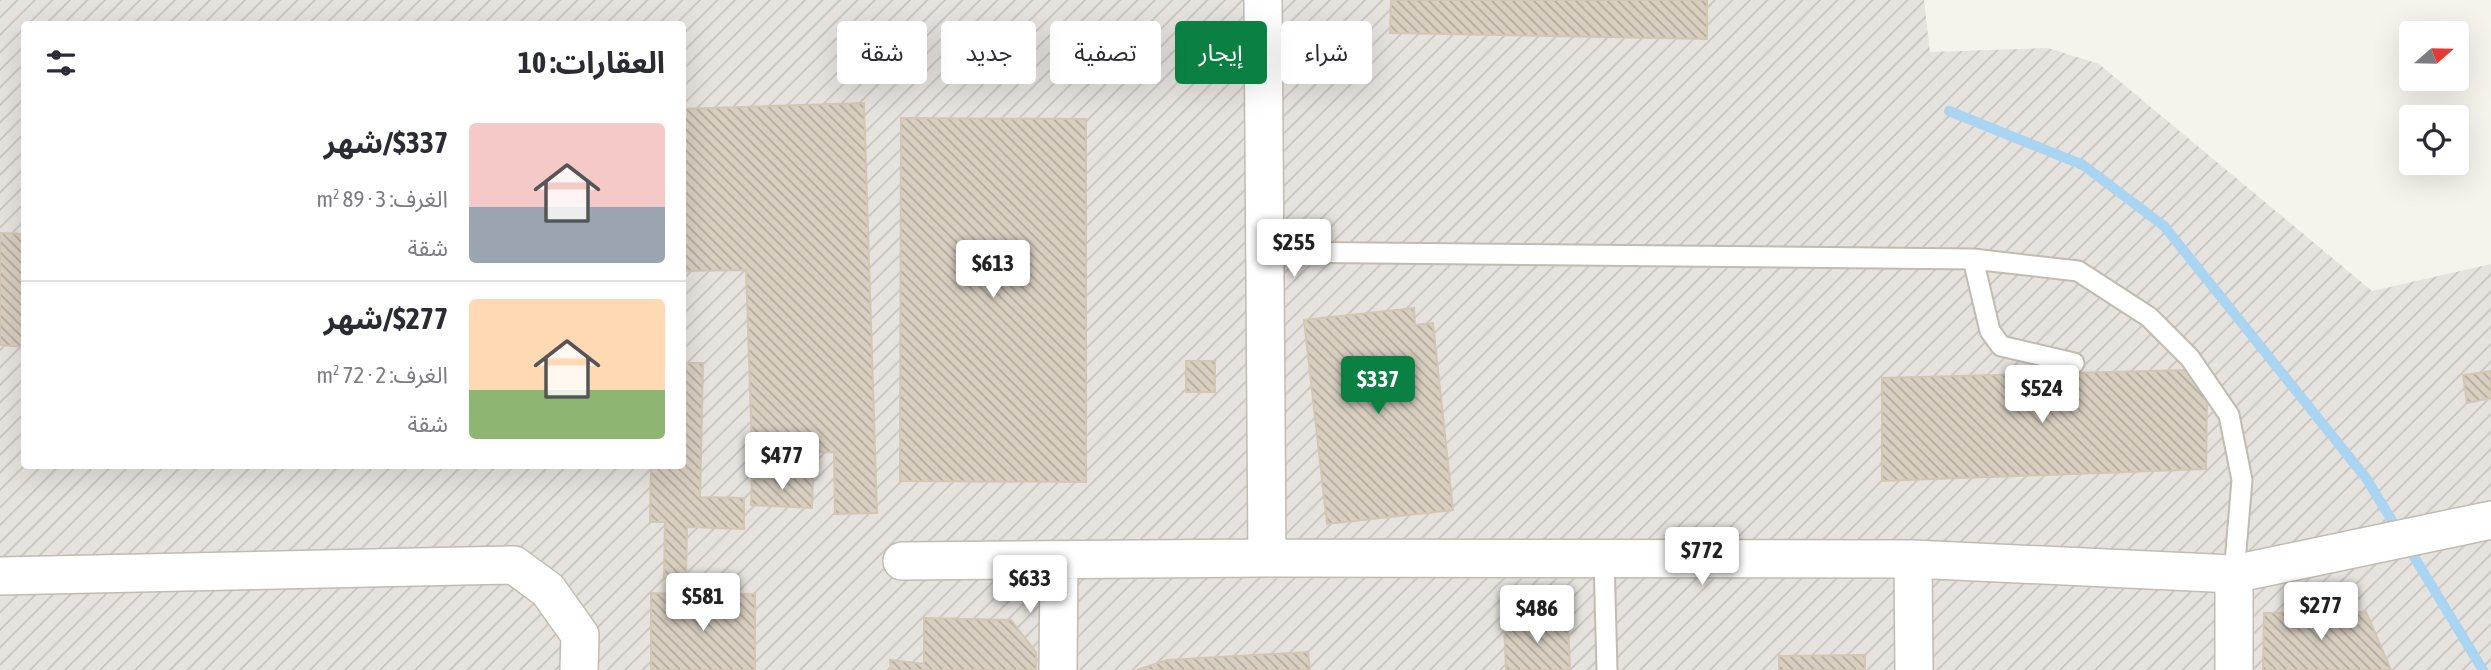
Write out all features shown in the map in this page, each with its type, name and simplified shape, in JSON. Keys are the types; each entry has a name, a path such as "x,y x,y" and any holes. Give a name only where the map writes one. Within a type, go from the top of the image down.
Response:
{"street":[{"path":"1263,0 1267,558"},
{"path":"902,561 1267,558 1913,559 2234,574 2491,520"},
{"path":"1913,559 1914,670"},
{"path":"1058,670 1059,560"},
{"path":"0,576 514,565 548,590 580,635 579,670"},
{"path":"2234,574 2234,670"}],"lane":[{"path":"1265,252 1973,259 2078,271 2149,317 2190,358 2229,415 2242,481 2234,574"},
{"path":"1973,259 1990,331 2001,346 2074,363"},
{"path":"1604,558 1607,670"}],"shaded area":[{"path":"0,0 1924,0 1930,52 2048,48 2099,64 2372,291 2491,264 2491,670 0,670"}],"building":[{"path":"1391,0 1707,0 1707,39 1390,33"},
{"path":"864,103 877,513 835,514 834,452 794,453 795,478 753,479 746,270 686,271 686,109"},
{"path":"901,118 1086,119 1086,482 900,481"},
{"path":"0,233 21,234 21,347 0,345"},
{"path":"1414,308 1415,325 1433,323 1453,510 1327,524 1304,320"},
{"path":"1186,361 1215,361 1215,392 1186,392"},
{"path":"686,363 703,363 700,497 744,498 744,529 687,527 686,579 664,578 665,522 650,522 651,469 686,469"},
{"path":"2188,370 2207,397 2206,469 1882,481 1882,378"},
{"path":"2491,371 2491,398 2467,403 2463,375"},
{"path":"752,476 813,478 812,508 751,505"},
{"path":"651,593 676,594 676,604 695,604 695,593 755,594 755,670 651,670"},
{"path":"2366,612 2391,670 2263,670 2264,613"},
{"path":"924,618 1011,620 1036,652 1036,670 891,670 890,660 924,664"},
{"path":"1568,618 1570,670 1506,670 1504,621"},
{"path":"1308,652 1310,670 1137,670 1167,660"},
{"path":"1865,655 1865,670 1779,670 1779,656"}],"waterway":[{"path":"1949,111 2083,165 2164,226 2366,478 2483,670"}]}
